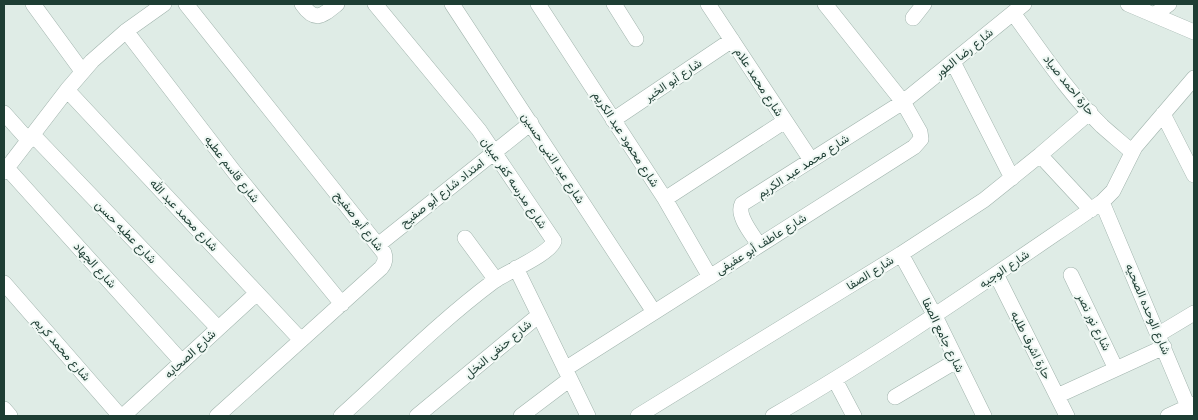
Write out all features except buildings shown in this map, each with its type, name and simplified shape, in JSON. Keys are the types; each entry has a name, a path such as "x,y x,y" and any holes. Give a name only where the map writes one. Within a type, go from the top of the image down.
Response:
{"street":[{"path":"33,4 82,71"},
{"name":"شارع أبو صفيح","path":"186,4 378,245 384,253 385,261 342,304 217,416"},
{"path":"302,4 308,13 316,16 324,14 337,4"},
{"path":"378,8 394,4"},
{"name":"شارع عبد النبى حسين","path":"452,4 654,312"},
{"name":"شارع محمود عبد الكريم","path":"538,4 665,199 710,277"},
{"path":"614,4 636,39"},
{"path":"825,4 903,102"},
{"path":"913,18 924,4"},
{"path":"1128,4 1194,32"},
{"path":"1154,15 1169,4"},
{"path":"6,170 82,71 154,6"},
{"name":"شارع محمد علام","path":"715,7 732,40 811,160"},
{"name":"شارع مدرسه كفر عبيان","path":"341,416 456,311 496,280 548,250 554,241 479,130 378,8"},
{"name":"شارع رضا الطور","path":"903,102 1018,8"},
{"name":"حارة احمد صياد","path":"1018,8 1068,86 1102,126 1132,152"},
{"name":"شارع قاسم عطيه","path":"126,31 235,173 342,304"},
{"name":"شارع أبو الخير","path":"613,120 732,40"},
{"path":"953,62 1012,178"},
{"name":"شارع الوجيه","path":"773,416 835,380 935,316 1096,206 1113,191 1132,152 1163,114 1193,85"},
{"name":"شارع محمد عبد الله","path":"67,90 301,340"},
{"name":"شارع محمد عبد الكريم","path":"759,245 741,214 740,208 742,204 903,102"},
{"name":"شارع عاطف أبو عفيفى","path":"527,414 567,374 654,312 914,147 921,139 920,132 903,102"},
{"name":"شارع الصفا","path":"638,416 901,254 984,200 1040,156 1090,112"},
{"name":"شارع عطيه حسن","path":"4,113 218,328"},
{"path":"1163,114 1194,175"},
{"path":"665,199 785,121"},
{"name":"امتداد شارع أبو صفيح","path":"378,245 530,124"},
{"path":"1040,156 1096,206"},
{"name":"شارع الجهاد","path":"6,170 182,362"},
{"name":"شارع الوحده الصحيه","path":"1096,206 1192,409"},
{"path":"465,238 496,280"},
{"name":"شارع جامع الصفا","path":"901,254 935,316 984,416"},
{"path":"516,268 539,315"},
{"name":"حارة اشرف طلبه","path":"996,274 1067,416"},
{"name":"شارع نور نصر","path":"1071,275 1116,369"},
{"name":"شارع محمد كريم","path":"4,283 122,416"},
{"name":"شارع الصحابه","path":"122,416 257,292"},
{"path":"1057,396 1116,369 1161,340 1194,313"},
{"name":"شارع حنفى النخل","path":"417,416 539,315 588,416"},
{"path":"895,398 956,361"},
{"path":"835,380 854,416"},
{"path":"4,409 10,416"},
{"path":"1168,416 1192,409"}]}
